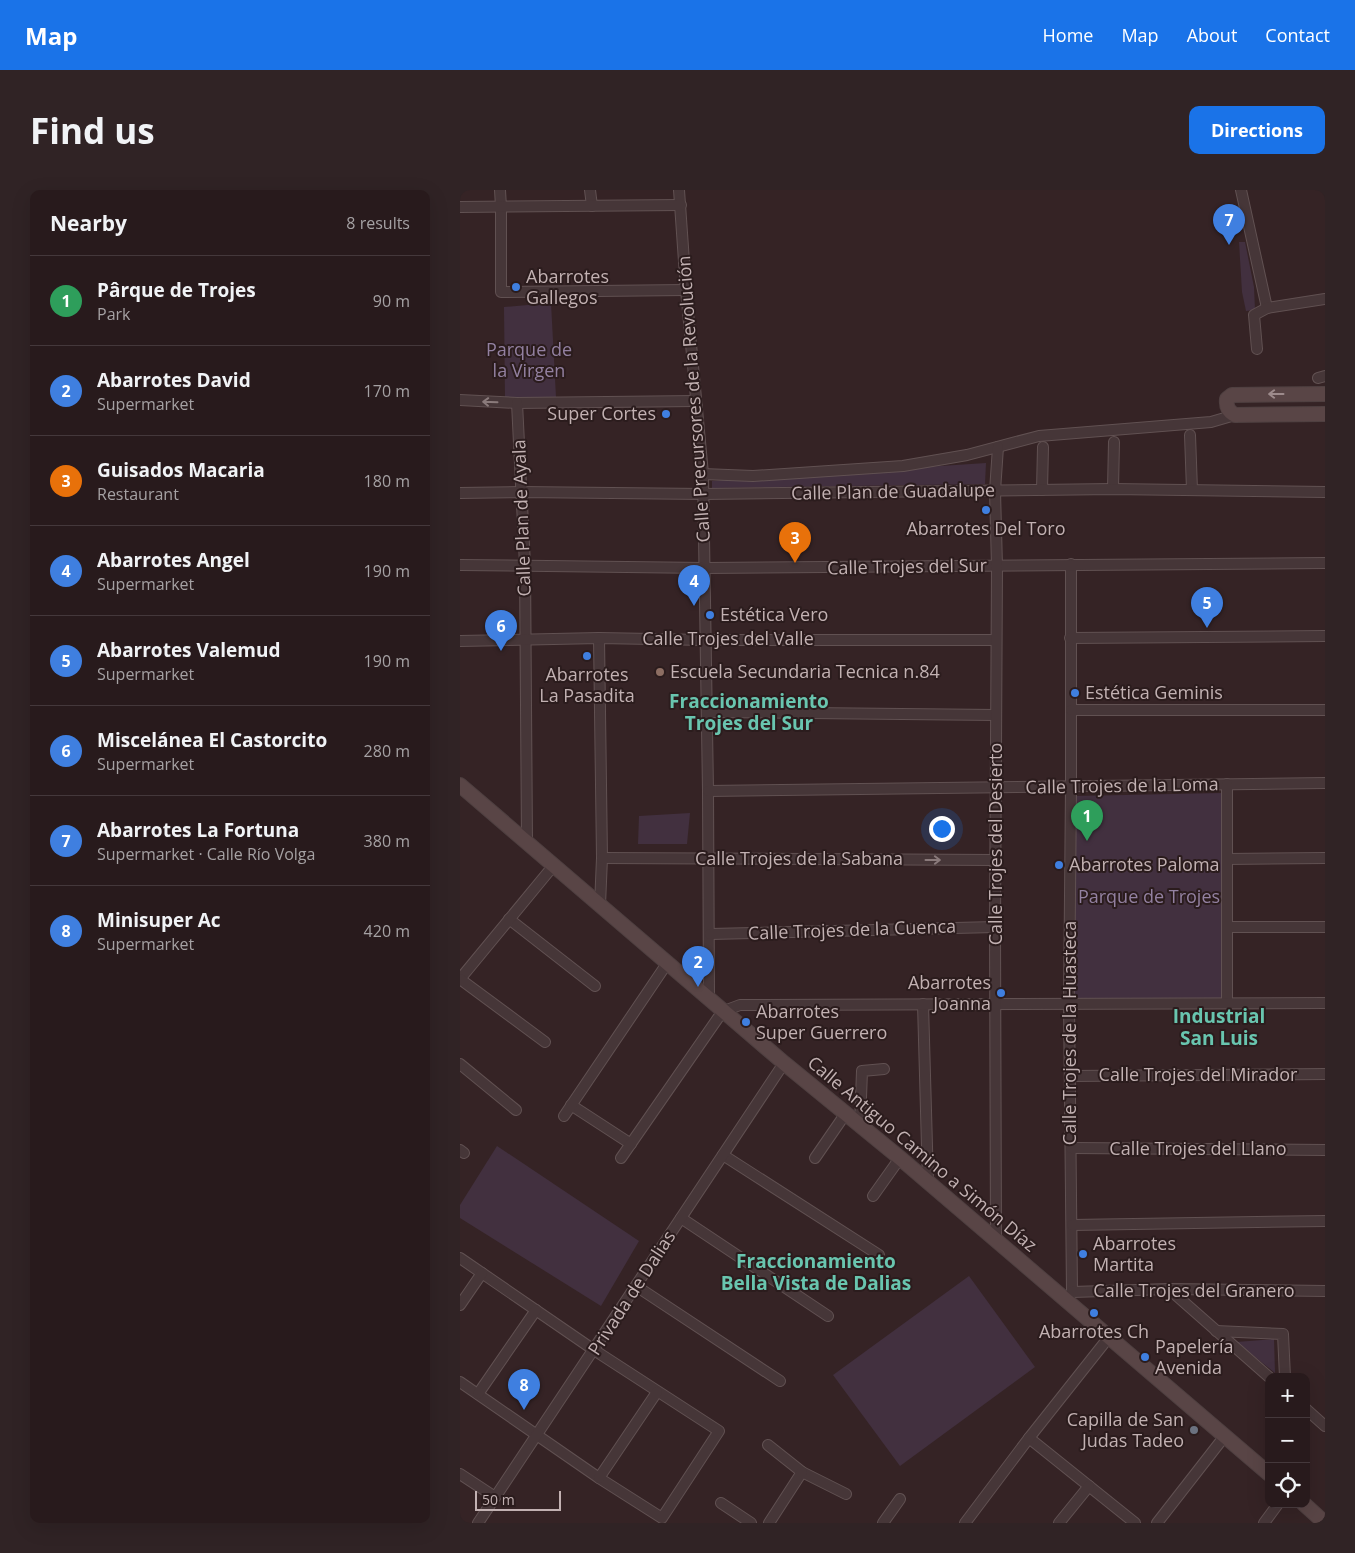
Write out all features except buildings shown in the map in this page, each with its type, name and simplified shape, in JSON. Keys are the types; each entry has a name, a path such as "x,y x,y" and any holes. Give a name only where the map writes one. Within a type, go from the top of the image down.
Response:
{"main road":[{"path":"1325,394 1232,395 1227,400 1226,406 1229,412 1235,415 1325,414"},
{"name":"Calle Antiguo Camino a Simón Díaz","path":"460,785 784,1063 860,1124 996,1241 1069,1296 1108,1337 1265,1471"},
{"path":"1308,1508 1325,1523"}],"street":[{"path":"500,190 502,207 501,292 686,290"},
{"path":"590,190 592,206"},
{"name":"Calle Precursores de la Revolución","path":"679,190 703,474 710,934 709,998"},
{"path":"1241,190 1267,308"},
{"path":"460,208 681,205"},
{"path":"1257,349 1254,315 1267,308 1325,299"},
{"path":"460,400 517,403 696,401"},
{"name":"Calle Plan de Ayala","path":"517,403 526,566 527,843"},
{"path":"703,474 753,476 903,466 967,455 1039,436 1211,422 1235,415"},
{"path":"1190,435 1192,490"},
{"path":"1114,442 1114,489"},
{"name":"Calle Trojes del Desierto","path":"996,1241 995,860 997,566 995,491 998,447"},
{"path":"1042,490 1043,447"},
{"name":"Calle Plan de Guadalupe","path":"460,493 703,494 1114,489 1325,492"},
{"name":"Calle Trojes del Sur","path":"460,565 705,568 1325,563"},
{"name":"Calle Trojes de la Huasteca","path":"1069,1296 1072,1225 1069,1004 1071,564"},
{"path":"1070,638 1325,636"},
{"path":"599,638 602,858 600,905"},
{"name":"Calle Trojes del Valle","path":"460,641 599,638 996,640"},
{"path":"1071,710 1325,710"},
{"path":"707,712 996,715"},
{"name":"Calle Trojes de la Loma","path":"708,791 1325,783"},
{"path":"1226,1003 1227,784"},
{"name":"Calle Trojes de la Sabana","path":"602,858 995,860"},
{"path":"1227,860 1325,858"},
{"path":"545,1042 460,979 554,865"},
{"path":"509,920 595,986"},
{"name":"Calle Trojes de la Cuenca","path":"710,934 995,927"},
{"path":"1227,927 1325,927"},
{"path":"564,1116 668,962"},
{"path":"621,1158 724,1011 740,1005 1325,1003"},
{"path":"923,1004 928,1182"},
{"name":"Privada de Dalias","path":"478,1523 784,1063"},
{"path":"460,1064 516,1110"},
{"path":"860,1124 862,1071 884,1069"},
{"name":"Calle Trojes del Mirador","path":"1070,1076 1325,1074"},
{"path":"572,1104 631,1144"},
{"path":"815,1158 846,1113"},
{"name":"Calle Trojes del Llano","path":"1071,1148 1325,1150"},
{"path":"723,1155 879,1256"},
{"path":"872,1196 900,1158"},
{"path":"681,1218 828,1316"},
{"path":"1072,1225 1325,1221"},
{"path":"460,1258 594,1350 719,1432 662,1518 599,1478 460,1382"},
{"path":"460,1305 482,1273"},
{"path":"636,1286 780,1381"},
{"path":"1169,1289 1265,1373"},
{"name":"Calle Trojes del Granero","path":"1069,1296 1169,1289 1325,1291"},
{"path":"478,1394 536,1310"},
{"path":"1216,1330 1283,1334 1285,1373"},
{"path":"965,1523 1108,1337"},
{"path":"599,1478 657,1392"},
{"path":"1310,1413 1325,1426"},
{"path":"1157,1523 1224,1436"},
{"path":"1029,1438 1135,1523"},
{"path":"768,1445 802,1472 846,1494"},
{"path":"769,1523 802,1472"},
{"path":"460,1474 495,1497"},
{"path":"1059,1523 1088,1486"},
{"path":"883,1523 900,1500"},
{"path":"721,1503 751,1523"},
{"path":"1264,1523 1275,1508"}],"green space":[{"path":"1239,242 1245,242 1254,287 1255,310 1246,311 1242,292"},
{"name":"Parque de la Virgen","path":"551,303 556,397 505,399 504,307"},
{"path":"986,463 985,484 712,488 712,481"},
{"name":"Parque de Trojes","path":"1222,793 1221,999 1075,999 1076,796"},
{"path":"690,813 687,844 638,844 639,816"},
{"path":"497,1146 639,1241 601,1306 460,1218 460,1205"},
{"path":"969,1276 1035,1367 900,1466 833,1375"},
{"path":"1274,1339 1275,1373 1236,1342"}],"place":[{"name":"Abarrotes La Fortuna","path":"1229,245"},
{"name":"Abarrotes Gallegos","path":"516,287"},
{"name":"Super Cortes","path":"666,414"},
{"name":"Abarrotes Del Toro","path":"986,510"},
{"name":"Guisados Macaria","path":"795,563"},
{"name":"Abarrotes Angel","path":"694,606"},
{"name":"Estética Vero","path":"710,615"},
{"name":"Abarrotes Valemud","path":"1207,628"},
{"name":"Miscelánea El Castorcito","path":"501,651"},
{"name":"Abarrotes La Pasadita","path":"587,656"},
{"name":"Escuela Secundaria Tecnica n.84","path":"660,672"},
{"name":"Estética Geminis","path":"1075,693"},
{"name":"Pârque de Trojes","path":"1087,841"},
{"name":"Abarrotes Paloma","path":"1059,865"},
{"name":"Abarrotes David","path":"698,987"},
{"name":"Abarrotes Joanna","path":"1001,993"},
{"name":"Abarrotes Super Guerrero","path":"746,1022"},
{"name":"Abarrotes Martita","path":"1083,1254"},
{"name":"Abarrotes Ch","path":"1094,1313"},
{"name":"Papelería Avenida","path":"1145,1357"},
{"name":"Minisuper Ac","path":"524,1410"},
{"name":"Capilla de San Judas Tadeo","path":"1194,1430"}],"district":[{"name":"Fraccionamiento Trojes del Sur","path":"749,712"},
{"name":"Industrial San Luis","path":"1219,1027"},
{"name":"Fraccionamiento Bella Vista de Dalias","path":"816,1272"}]}
